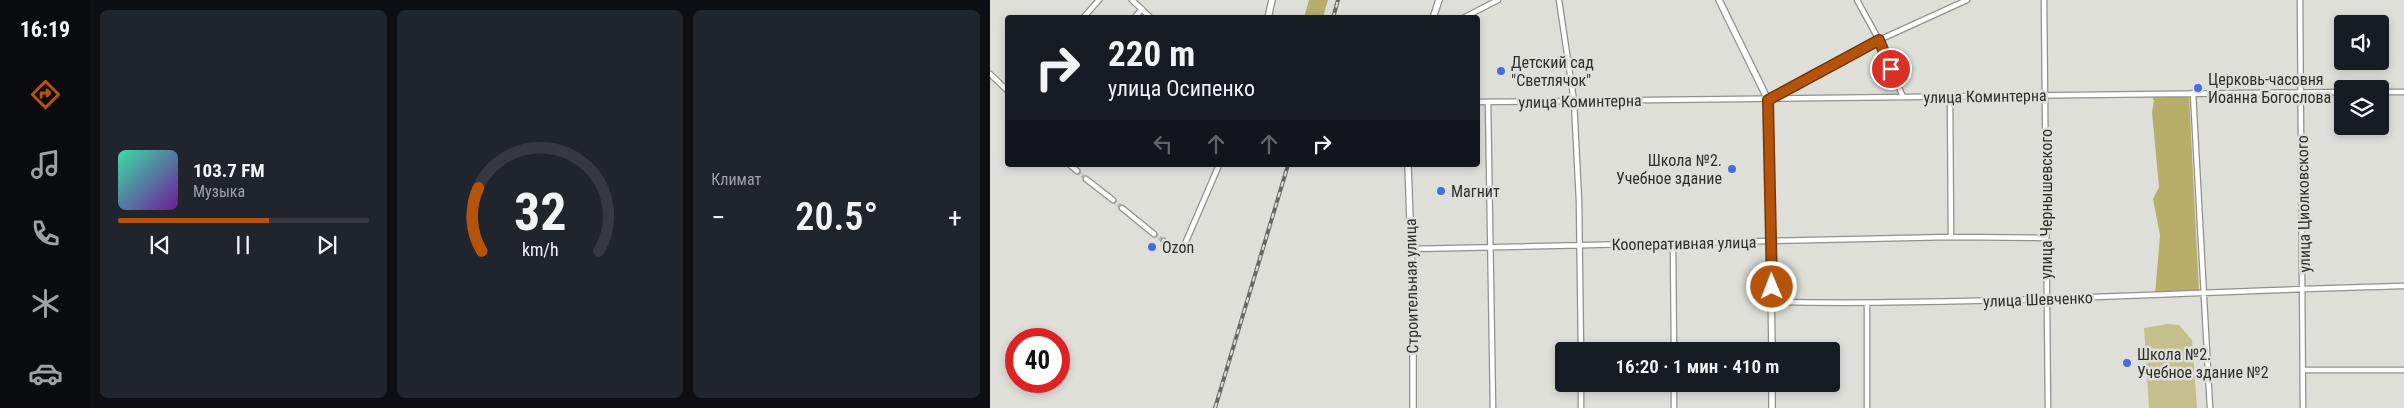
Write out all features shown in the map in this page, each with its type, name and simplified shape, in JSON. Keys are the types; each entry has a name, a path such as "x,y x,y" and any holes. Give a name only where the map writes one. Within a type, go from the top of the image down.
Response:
{"street":[{"path":"1086,15 1099,0"},
{"path":"1132,0 1148,15"},
{"path":"1269,15 1272,0"},
{"path":"1434,15 1439,0"},
{"path":"1469,15 1498,0"},
{"path":"1559,0 1574,101 1581,342"},
{"path":"1719,0 1768,100 1772,342"},
{"path":"1857,0 1879,40 1903,98"},
{"path":"1768,100 1879,40 1956,2 1967,0"},
{"name":"улица Чернышевского","path":"2044,0 2048,408"},
{"name":"улица Циолковского","path":"2300,0 2304,288 2303,408"},
{"path":"1137,15 1142,9"},
{"path":"990,74 1005,88"},
{"name":"улица Коминтерна","path":"1480,102 2334,92"},
{"path":"2389,92 2404,92"},
{"path":"2193,93 2210,408"},
{"path":"1950,97 1950,237"},
{"path":"1488,102 1493,408"},
{"path":"1072,167 1077,171"},
{"path":"1164,241 1173,248 1183,247 1218,167"},
{"name":"Строительная улица","path":"1408,167 1413,408"},
{"path":"1086,178 1113,200"},
{"path":"1122,208 1154,234"},
{"name":"Кооперативная улица","path":"1411,250 1950,237 2046,238"},
{"path":"1673,244 1674,342"},
{"name":"улица Шевченко","path":"1772,302 1867,304 2046,300 2304,288 2404,286"},
{"path":"1867,304 1867,408"},
{"path":"2304,370 2404,370"},
{"path":"1581,392 1581,408"},
{"path":"1674,392 1674,408"},
{"path":"1772,392 1772,408"}],"shaded area":[{"path":"1309,0 1328,0 1324,15 1305,15"},
{"path":"2151,94 2189,95 2199,292 2155,295 2160,235 2153,199 2159,187 2152,112 2154,101"},
{"path":"2168,324 2179,325 2192,340 2197,408 2149,408 2144,328"}],"tunnel":[{"path":"1077,171 1086,179"},
{"path":"1113,200 1122,208"},
{"path":"1154,234 1164,241"}],"railway":[{"path":"1334,15 1338,0"},
{"path":"1215,408 1287,167"}],"place":[{"name":"Детский сад \"Светлячок\"","path":"1501,71"},
{"name":"Церковь-часовня Иоанна Богослова","path":"2198,88"},
{"name":"Школа №2. Учебное здание","path":"1732,169"},
{"name":"Магнит","path":"1441,191"},
{"name":"Ozon","path":"1152,247"},
{"name":"Школа №2. Учебное здание №2","path":"2127,363"}],"route":[{"path":"1772,287 1768,100 1879,40 1891,69"}]}
